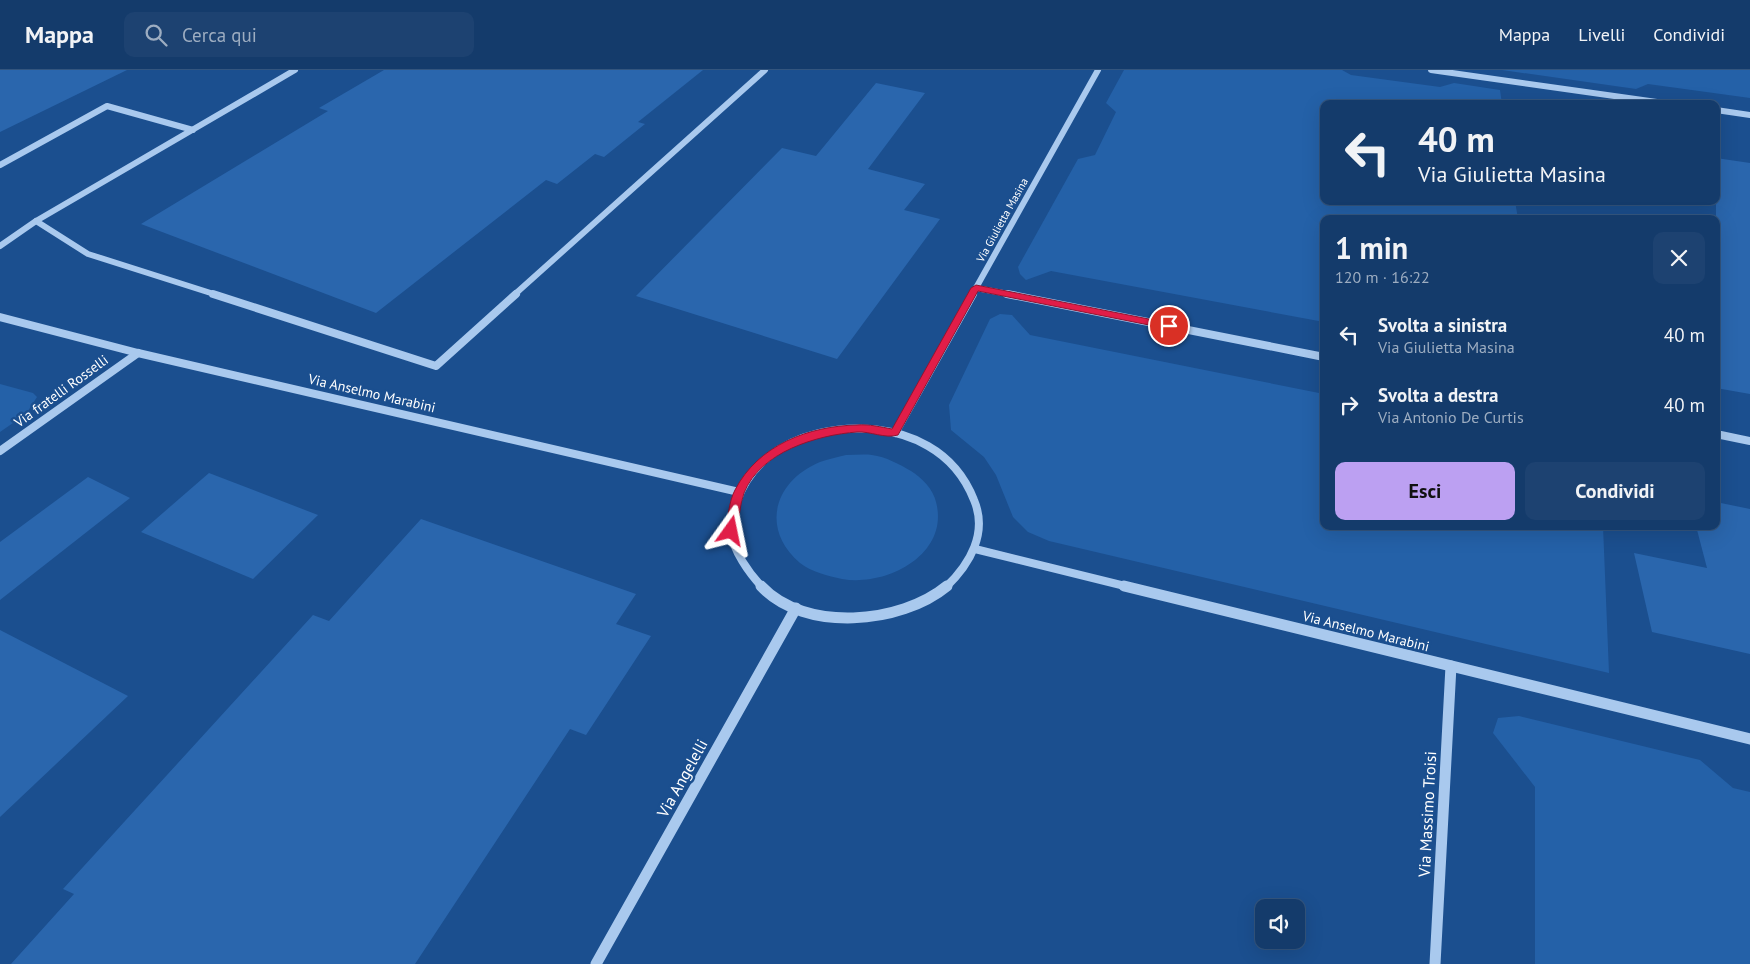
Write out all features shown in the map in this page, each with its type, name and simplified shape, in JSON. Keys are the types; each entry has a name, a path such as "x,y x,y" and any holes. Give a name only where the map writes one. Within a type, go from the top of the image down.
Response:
{"street":[{"path":"0,246 36,221 295,70"},
{"path":"36,221 88,254 436,366 765,70"},
{"name":"Via Giulietta Masina","path":"895,433 1098,70"},
{"path":"1431,70 1643,100"},
{"path":"1720,111 1750,115"},
{"path":"976,288 1320,355"},
{"name":"Via Anselmo Marabini","path":"0,317 138,353 739,492"},
{"name":"Via fratelli Rosselli","path":"0,451 138,353"},
{"path":"859,428 895,433 928,446 960,471 974,494 979,523 975,549 952,582 920,605 877,618 837,618 796,608 765,590 744,567 731,531 739,492 754,469 784,446 818,433 859,428"},
{"path":"1720,435 1750,441"},
{"name":"Via Anselmo Marabini","path":"975,549 1750,739"},
{"name":"Via Angelelli","path":"596,964 796,608"},
{"name":"Via Massimo Troisi","path":"1435,964 1452,666"}],"lane":[{"path":"0,165 107,106 193,130"}],"shaded area":[{"path":"1124,70 1342,70 1351,75 1440,87 1454,83 1500,90 1501,100 1320,100 1320,205 1516,205 1517,215 1320,215 1320,321 1051,271 1026,280 1020,274 1018,267 1078,159 1095,155 1116,112 1106,103"},
{"path":"1502,70 1750,70 1750,98 1648,84 1636,89"},
{"path":"1000,314 1012,315 1030,335 1320,393 1320,530 1603,530 1609,673 1049,541 1028,532 1013,517 996,475 984,457 951,430 949,405 990,319"},
{"path":"0,384 33,393 37,397 26,414 0,432"},
{"path":"846,455 872,455 897,463 919,477 930,488 935,497 938,521 934,537 924,551 911,563 895,572 878,578 842,579 810,569 800,563 787,550 780,536 777,521 778,507 783,493 792,481 804,470 820,462"},
{"path":"1519,716 1700,760 1733,788 1750,792 1750,964 1535,964 1535,787 1493,733 1498,718"}],"building":[{"path":"0,70 127,70 0,132"},
{"path":"384,70 703,70 638,122 645,124 604,157 595,154 557,184 546,180 376,313 141,224 328,111 319,108"},
{"path":"876,83 925,93 868,169 925,184 904,210 940,219 837,359 636,296 782,148 816,156"},
{"path":"1720,159 1750,163 1750,394 1720,389 1720,215 1716,215 1716,205 1720,205"},
{"path":"209,473 318,515 253,579 141,532"},
{"path":"88,477 130,498 0,600 0,542"},
{"path":"1720,503 1750,509 1750,654 1652,632 1634,553 1707,568 1697,530 1720,530"},
{"path":"421,519 636,594 616,624 651,636 586,735 570,729 415,964 11,964 74,894 63,889 313,615 329,621"},
{"path":"0,630 128,696 0,817"}],"route":[{"path":"731,531 739,492 754,469 784,446 818,433 859,428 895,433 976,288 1169,326"}]}
